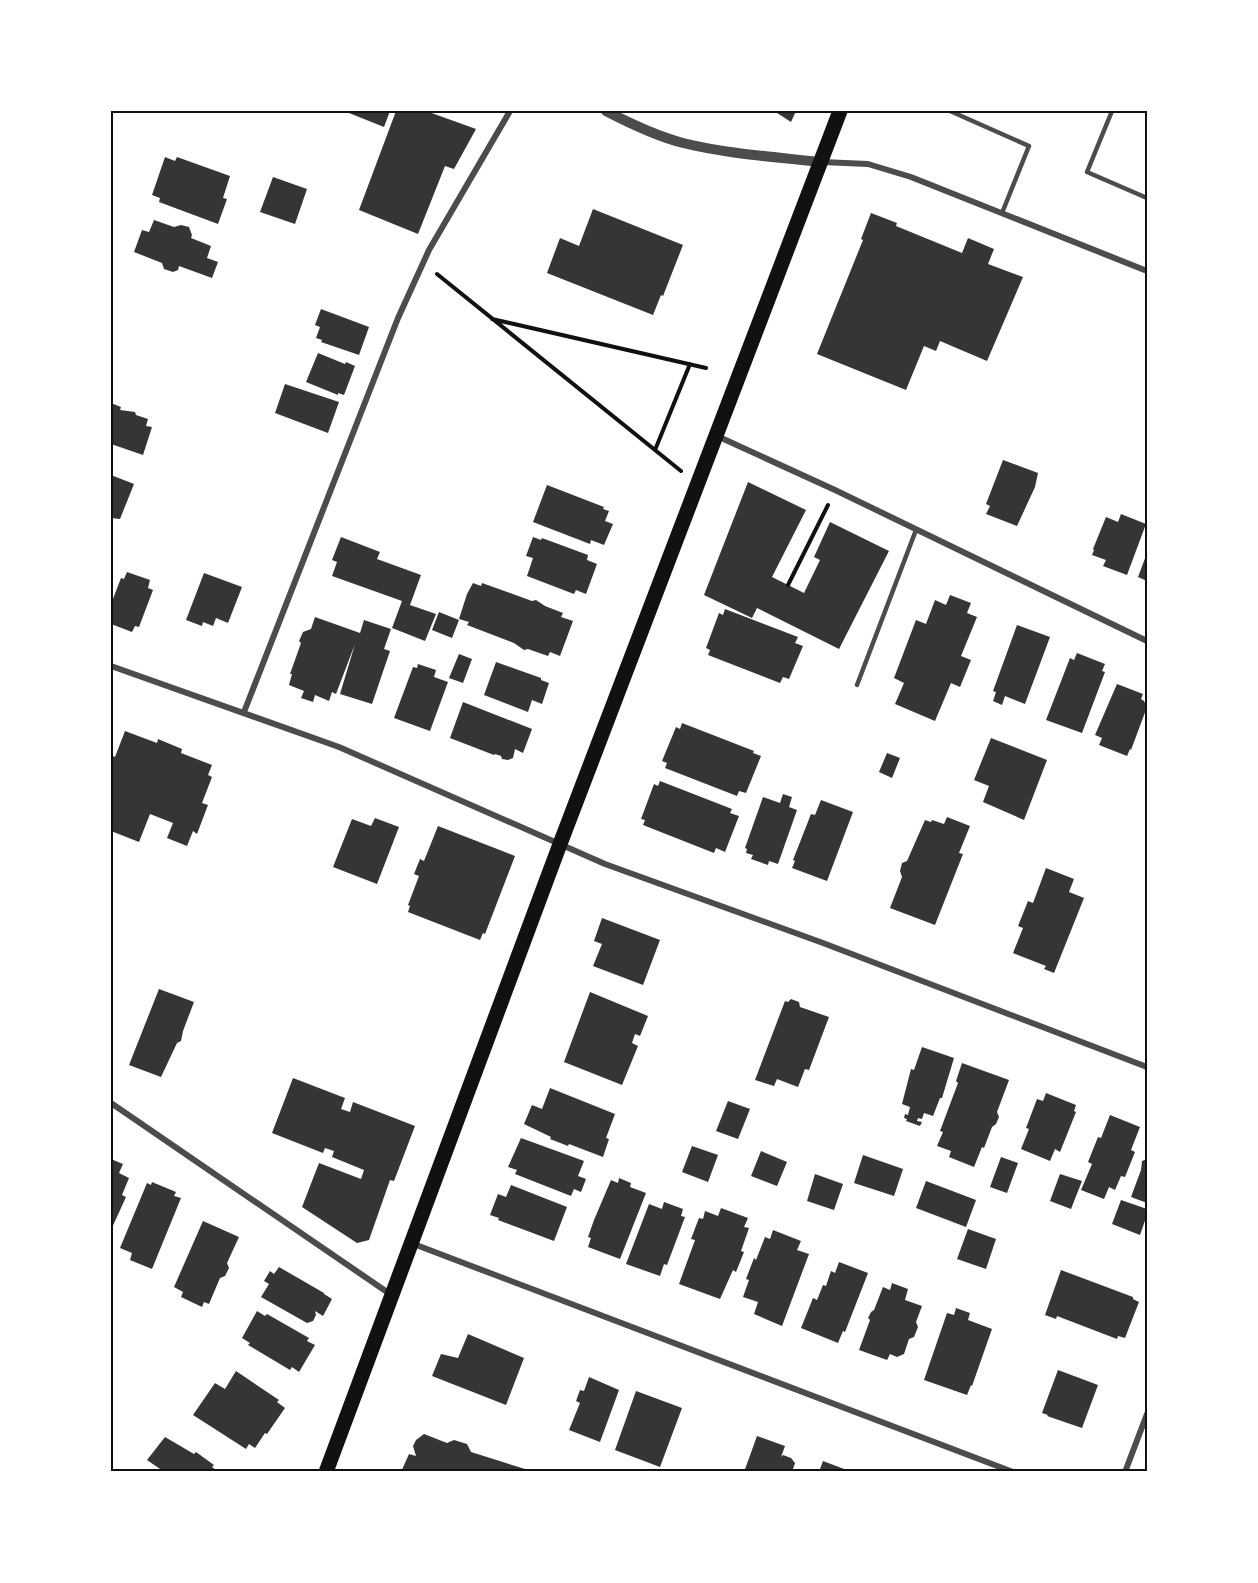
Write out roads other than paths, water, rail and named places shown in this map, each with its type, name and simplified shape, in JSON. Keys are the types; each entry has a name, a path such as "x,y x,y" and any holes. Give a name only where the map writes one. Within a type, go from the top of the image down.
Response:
{"main road":[{"path":"326,1472 560,844 840,111"}],"street":[{"path":"244,712 398,318 423,263 510,111"},
{"path":"606,111 645,130 683,143 755,155 868,164 911,177 1147,271"},
{"path":"717,436 835,490 1147,641"},
{"path":"111,666 339,747 605,864 823,943 1147,1067"},
{"path":"111,1102 391,1295"},
{"path":"411,1243 1013,1472"},
{"path":"1125,1472 1147,1414"}],"lane":[{"path":"950,111 1029,146 1002,213"},
{"path":"1112,111 1087,172 1147,198"},
{"path":"857,685 916,530"}]}
